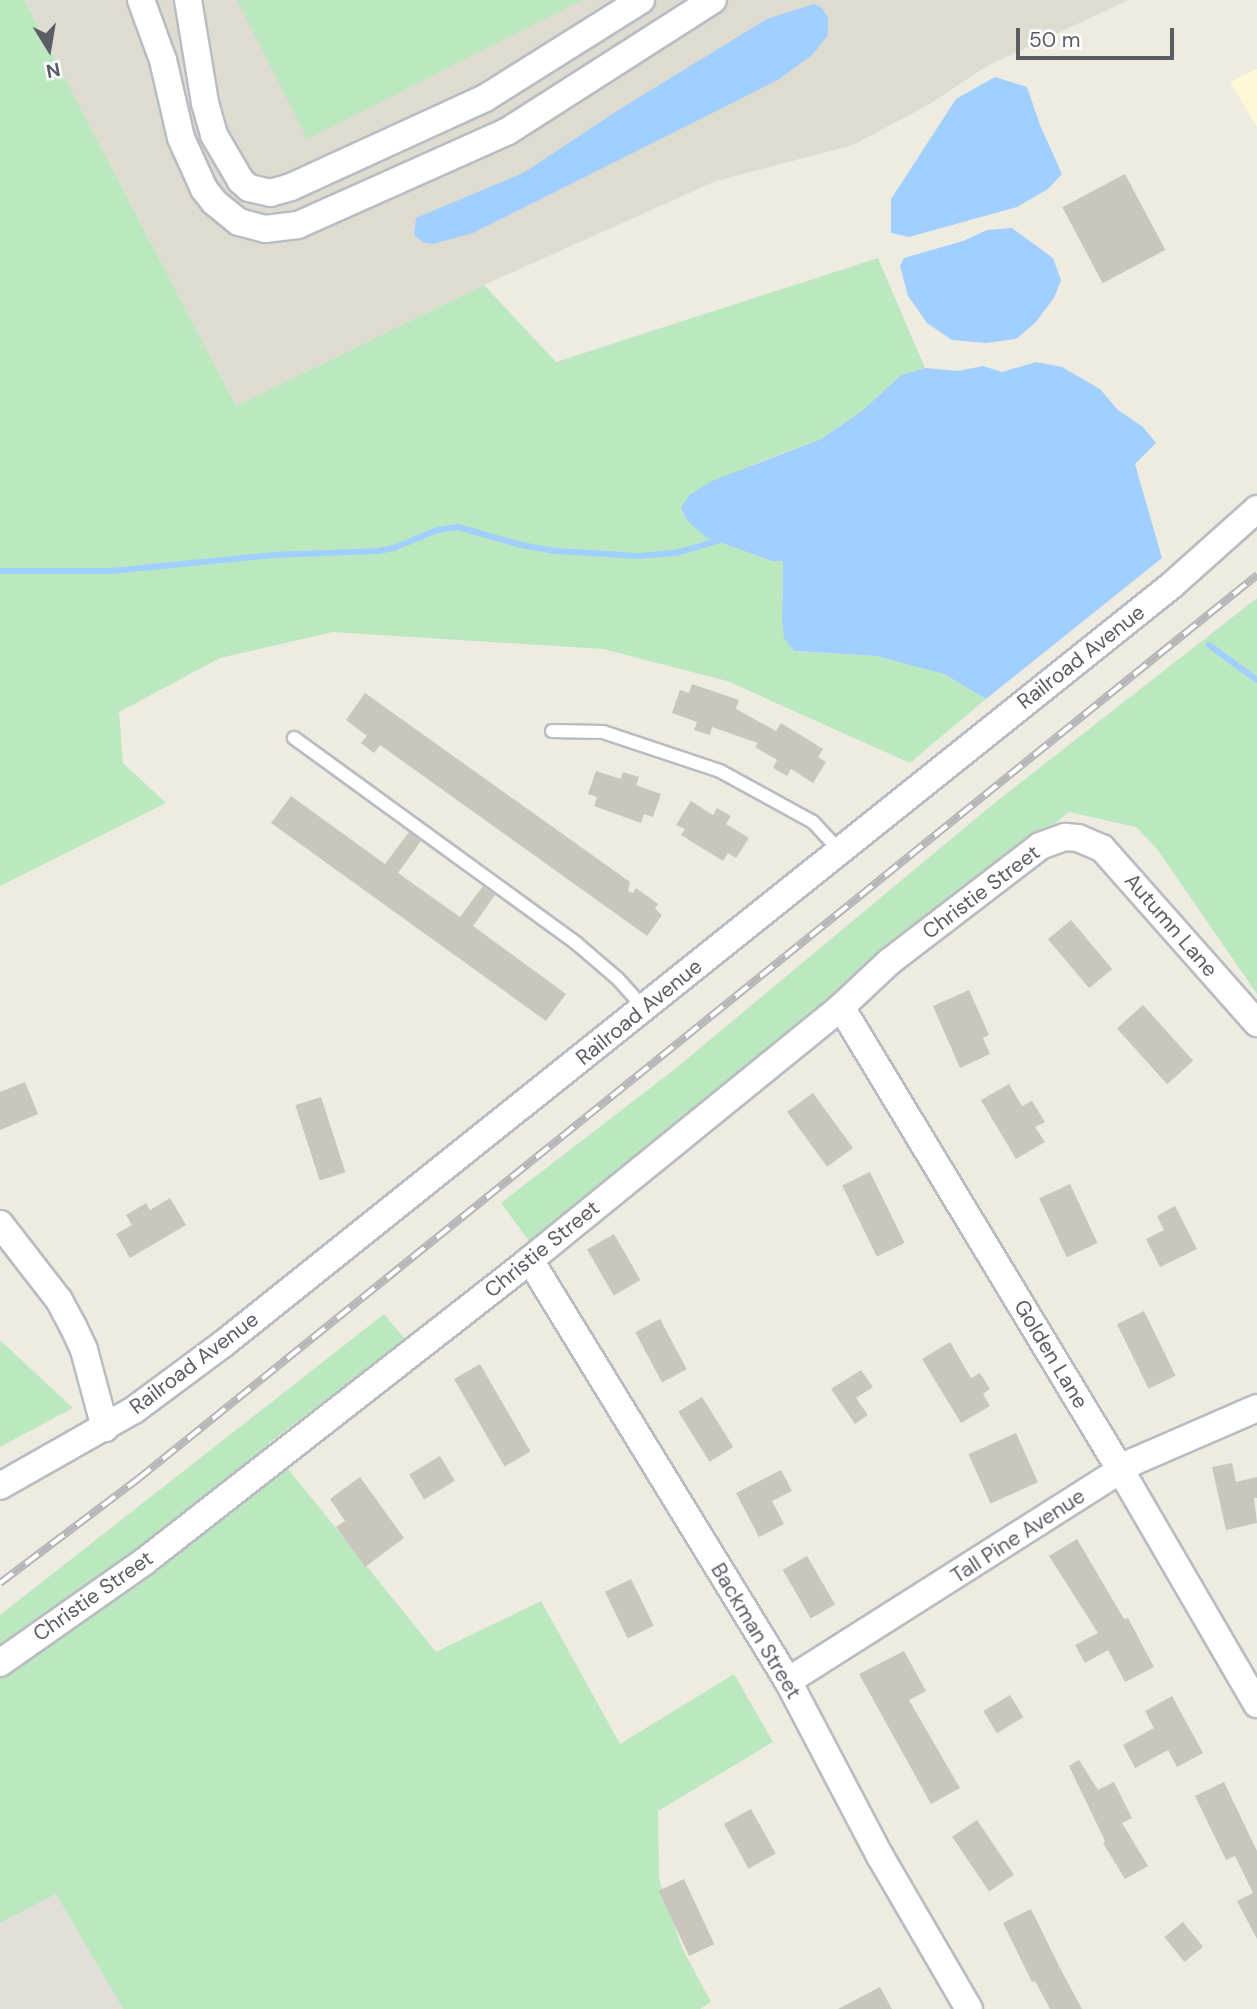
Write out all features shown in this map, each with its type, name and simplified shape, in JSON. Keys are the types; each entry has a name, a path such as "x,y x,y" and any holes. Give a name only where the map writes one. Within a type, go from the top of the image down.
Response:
{"street":[{"path":"141,0 163,60 181,138 204,189 214,202 239,222 265,229 298,225 508,131 713,0"},
{"path":"188,0 205,103 214,135 241,181 249,188 270,193 292,187 485,98 641,0"},
{"name":"Railroad Avenue","path":"0,1486 105,1428 171,1384 223,1344 1171,585 1257,509"},
{"name":"Christie Street","path":"0,1663 145,1561 530,1259 841,1007 889,962 1040,846 1065,837 1078,838"},
{"name":"Autumn Lane","path":"1078,838 1109,853 1257,1023"},
{"name":"Golden Lane","path":"841,1007 1120,1469 1257,1704"},
{"path":"0,1224 59,1300 73,1326 84,1350 105,1428"},
{"name":"Backman Street","path":"530,1259 788,1681 880,1856 970,2009"},
{"name":"Tall Pine Avenue","path":"788,1681 1120,1469 1257,1408"}],"lane":[{"path":"552,731 603,732 720,771 813,822 839,850"},
{"path":"294,738 576,943 618,979 643,1008"}],"shaded area":[{"path":"24,0 1129,0 987,66 930,104 853,145 716,181 484,285 236,406"},
{"path":"1257,69 1257,127 1230,82"},
{"path":"56,1894 123,2009 0,2009 0,1923"}],"green space":[{"path":"0,0 24,0 236,406 484,285 556,362 878,258 925,368 901,375 863,410 821,439 752,465 705,537 772,561 783,561 782,621 794,651 876,656 944,674 986,699 910,763 727,681 603,649 333,632 220,658 119,712 123,763 166,803 0,886"},
{"path":"237,0 582,0 307,139"},
{"path":"1257,598 1257,994 1157,849 1136,827 1069,812 531,1244 501,1203 675,1069 997,801"},
{"path":"384,1314 405,1339 268,1444 436,1652 541,1601 620,1744 734,1674 773,1742 658,1811 659,1879 682,1948 711,2002 700,2009 123,2009 56,1894 0,1923 0,1615"},
{"path":"0,1340 73,1408 0,1447"}],"water":[{"path":"814,4 822,8 828,18 828,35 812,55 778,80 473,233 433,244 424,243 414,235 416,218 523,173 620,109 767,19"},
{"path":"995,77 1027,87 1040,125 1062,174 1048,189 1017,207 909,237 891,233 891,199 956,99"},
{"path":"1012,228 1053,258 1061,280 1054,298 1035,323 1016,339 986,343 952,340 927,323 908,296 900,266 904,258 963,241 987,230"},
{"path":"1036,362 1062,367 1100,389 1118,410 1143,427 1156,443 1135,464 1162,558 986,699 944,674 876,656 794,651 784,638 783,561 772,561 705,537 686,519 681,508 689,495 712,481 821,439 863,410 901,375 925,368 958,371 983,366 1002,372"}],"building":[{"path":"1125,174 1165,250 1103,283 1062,207"},
{"path":"692,684 739,700 736,709 776,731 781,723 823,749 818,757 826,762 813,783 791,769 787,776 773,768 777,760 755,747 758,743 712,727 710,735 694,730 697,722 672,713 680,690 689,693"},
{"path":"365,693 630,882 628,891 633,893 636,888 658,904 655,909 662,915 647,936 380,745 374,753 361,743 367,736 346,720"},
{"path":"596,771 621,779 623,772 639,777 636,785 661,794 653,817 644,814 641,823 594,806 597,797 588,794"},
{"path":"291,796 385,864 409,832 421,841 398,873 460,917 483,886 495,895 473,926 566,994 546,1021 271,823"},
{"path":"691,801 713,815 717,808 731,816 726,824 749,838 736,858 728,853 723,861 681,835 685,829 676,825"},
{"path":"1071,920 1112,969 1089,988 1048,939"},
{"path":"969,990 989,1035 983,1038 990,1054 960,1068 933,1006"},
{"path":"1143,1005 1193,1061 1167,1084 1117,1028"},
{"path":"25,1082 38,1114 0,1130 0,1092"},
{"path":"1009,1084 1022,1106 1032,1101 1045,1122 1035,1127 1045,1142 1016,1159 981,1100"},
{"path":"813,1093 853,1148 827,1167 787,1112"},
{"path":"321,1097 345,1172 320,1180 295,1105"},
{"path":"870,1172 905,1243 877,1257 842,1186"},
{"path":"1070,1184 1097,1243 1067,1257 1039,1198"},
{"path":"170,1198 186,1225 130,1258 116,1234 132,1225 126,1215 146,1203 150,1210"},
{"path":"1175,1206 1197,1249 1160,1267 1146,1239 1164,1230 1157,1216"},
{"path":"614,1234 640,1280 614,1295 587,1250"},
{"path":"1144,1311 1176,1376 1149,1389 1117,1324"},
{"path":"660,1319 687,1369 662,1382 635,1332"},
{"path":"950,1342 971,1378 980,1373 990,1389 983,1394 990,1406 961,1423 922,1359"},
{"path":"480,1364 530,1451 505,1466 454,1379"},
{"path":"861,1370 873,1387 856,1398 868,1415 855,1424 831,1389"},
{"path":"702,1397 733,1447 710,1462 678,1412"},
{"path":"1016,1433 1038,1482 990,1503 968,1454"},
{"path":"440,1456 455,1481 424,1499 409,1475"},
{"path":"1232,1463 1236,1482 1257,1477 1257,1498 1254,1498 1257,1523 1226,1530 1212,1467"},
{"path":"781,1470 792,1491 772,1501 784,1524 759,1537 736,1493"},
{"path":"360,1477 404,1538 365,1567 336,1527 345,1521 330,1499"},
{"path":"1077,1539 1124,1619 1128,1618 1154,1667 1125,1682 1108,1650 1085,1663 1075,1645 1098,1633 1049,1556"},
{"path":"807,1556 835,1604 811,1618 783,1570"},
{"path":"631,1579 654,1626 628,1638 605,1592"},
{"path":"904,1651 926,1691 909,1700 960,1788 931,1804 859,1674"},
{"path":"1010,1695 1023,1717 997,1733 983,1711"},
{"path":"1172,1696 1203,1753 1177,1767 1168,1750 1135,1768 1123,1745 1154,1728 1145,1711"},
{"path":"1079,1760 1098,1790 1114,1782 1132,1818 1122,1823 1148,1866 1125,1879 1103,1843 1105,1841 1069,1766"},
{"path":"1224,1782 1257,1851 1257,1939 1237,1901 1253,1893 1235,1856 1226,1860 1195,1796"},
{"path":"751,1809 776,1854 749,1869 724,1824"},
{"path":"977,1820 1014,1875 989,1891 952,1837"},
{"path":"684,1879 714,1944 689,1956 659,1891"},
{"path":"1031,1909 1082,2009 1050,2009 1035,1981 1032,1982 1003,1923"},
{"path":"1183,1922 1203,1947 1184,1962 1164,1937"},
{"path":"880,1987 892,2009 838,2009"}],"waterway":[{"path":"0,571 111,571 274,555 378,551 394,548 437,530 458,527 521,545 556,551 639,556 676,553 717,541"},
{"path":"1209,645 1257,680"}],"railway":[{"path":"0,1583 138,1479 1257,575"}]}
